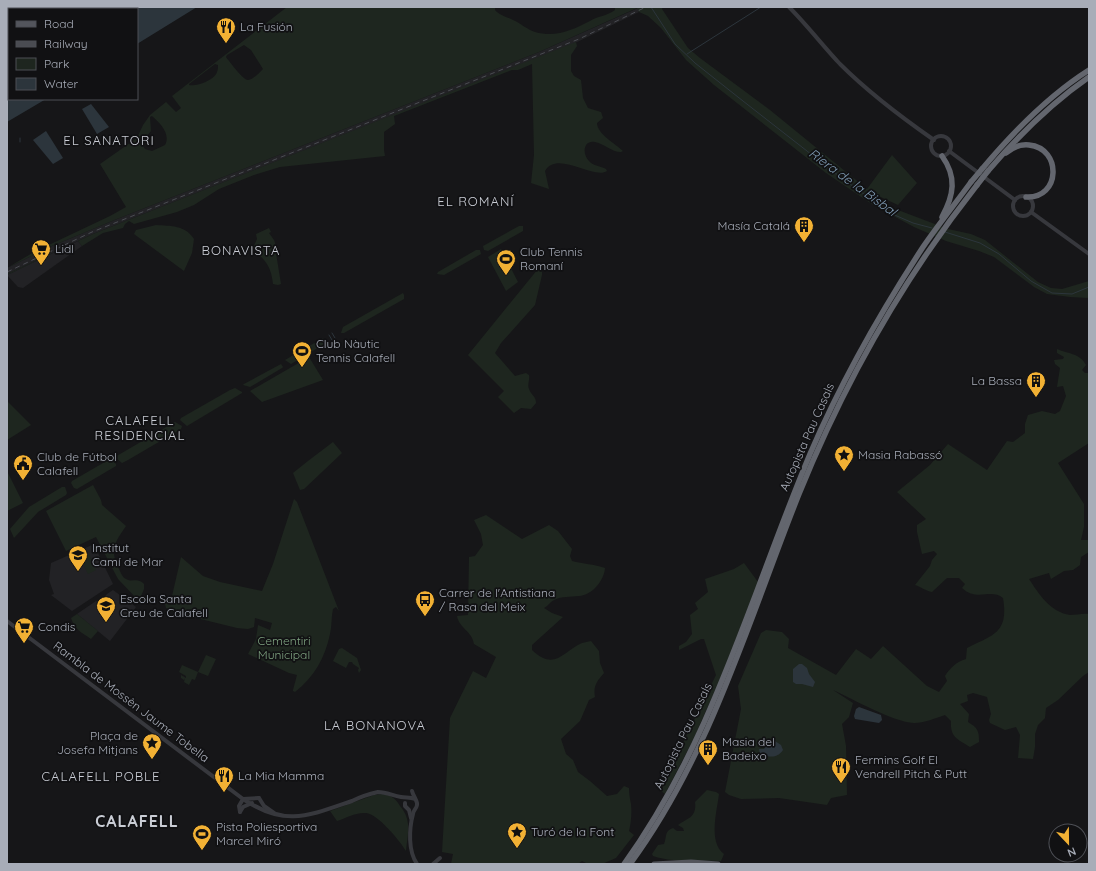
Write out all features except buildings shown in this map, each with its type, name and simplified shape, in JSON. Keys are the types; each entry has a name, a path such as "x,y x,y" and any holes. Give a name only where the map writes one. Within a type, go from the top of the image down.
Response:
{"highway":[{"name":"Autopista Pau Casals","path":"630,864 664,812 708,726 740,650 799,494 836,410 880,327 925,250 929,239 971,182 1000,157 1043,106 1089,70"},
{"name":"Autopista Pau Casals","path":"624,864 646,832 663,802 707,716 800,479 828,415 869,335 944,220 977,185 1000,148 1066,93 1089,77"},
{"path":"1000,157 1017,146 1025,144 1034,145 1040,148 1050,157 1054,172 1050,186 1038,196 1026,197"},
{"path":"942,156 948,165 951,175 952,190 944,220"}],"main road":[{"path":"654,864 691,862 718,864"},
{"path":"677,864 695,864"}],"street":[{"path":"789,7 841,64 873,94 896,113 934,140"},
{"path":"940,137 947,138 951,145 949,151 942,156 937,155 932,150 934,140 940,137"},
{"path":"949,151 1015,200"},
{"path":"1020,197 1026,197 1032,202 1031,212 1025,216 1016,214 1013,207 1015,200 1020,197"},
{"path":"1031,212 1089,254"},
{"name":"Rambla de Mossèn Jaume Tobella","path":"7,621 250,804 267,813 278,816 304,816 378,792 390,793 398,797 409,798 412,791 417,806 411,810"},
{"path":"398,797 405,803 405,806 411,810 412,850 413,857 417,864"},
{"path":"259,798 242,808 240,812 239,806 244,799 259,798"},
{"path":"259,798 264,806 278,816"},
{"path":"405,803 409,798"},
{"path":"433,864 440,858 440,864"}],"shaded area":[{"path":"638,8 639,12 573,44 93,234 7,274 7,268 52,246 539,52"},
{"path":"78,241 82,246 23,288 18,287 7,275"},
{"name":"Institut Camí de Mar","path":"92,545 95,547 113,584 72,611 51,595 54,594 49,580 51,563"},
{"name":"Escola Santa Creu de Calafell","path":"113,590 136,607 110,641 77,614 96,601 99,604 107,594"}],"green space":[{"path":"287,7 495,7 495,10 499,13 530,30 543,34 557,34 605,15 615,10 615,7 663,7 662,9 688,48 770,110 867,189 892,155 917,183 898,205 872,193 877,198 898,210 948,229 971,234 985,240 1038,282 1051,288 1062,289 1089,281 1089,298 1047,294 1034,287 994,257 946,241 914,227 873,205 826,173 714,85 686,60 661,28 648,16 639,12 637,8 539,52 117,219 52,246 7,268 34,252 126,207 100,164 137,138 150,115 166,102 176,112 181,108 172,96","holes":["244,45 251,50 263,69 250,80 246,79 240,74 226,57","215,64 218,65 218,70 213,78 196,85 189,84","152,116 161,125 167,137 165,145 152,151 145,149 141,143 151,131 150,117"]},
{"path":"576,42 577,46 571,55 571,71 574,76 581,80 583,98 588,108 601,112 603,118 597,123 600,131 623,151 617,152 595,142 588,143 586,145 585,155 589,161 606,169 607,171 601,173 594,172 558,163 551,165 545,171 549,189 531,183 534,155 532,64 518,70 512,70 394,116 395,124 384,132 385,156 280,167 254,175 219,189 194,205 177,212 134,224 129,221 123,228 103,233 82,246 78,241 7,275 7,274 93,234"},
{"path":"156,225 177,227 186,231 194,239 192,253 184,271 134,234 136,230"},
{"path":"519,226 523,226 523,231 488,251 484,250 483,246"},
{"path":"269,228 271,232 269,233 274,240 278,252 276,253 281,284 278,285 273,284 268,265 253,248 257,239 256,234"},
{"name":"Club Tennis Romaní","path":"501,249 518,282 506,291 488,257"},
{"path":"476,250 480,250 481,254 444,275 437,274 438,272"},
{"path":"542,264 542,275 535,305 501,343 495,353 515,376 526,373 529,375 528,387 536,403 531,409 521,408 514,413 498,397 504,391 468,355"},
{"path":"403,293 404,299 344,333 341,333 343,327"},
{"path":"323,338 326,343 291,364 285,360"},
{"path":"1057,349 1080,358 1086,365 1082,370 1085,373 1089,373 1089,443 1058,463 1084,504 1084,527 1081,540 1089,540 1089,552 1081,557 1080,565 1073,570 1064,571 1051,579 1049,573 1029,579 1046,602 1057,610 1070,615 1089,614 1089,672 1058,700 1046,708 1045,718 1038,725 1035,734 1033,759 1018,758 1020,735 1016,727 1005,730 990,723 989,720 991,714 987,697 973,693 967,695 968,701 960,704 969,714 968,722 976,728 978,732 979,742 970,747 958,740 953,735 951,721 945,715 922,722 905,722 873,710 833,690 853,703 849,717 842,724 846,746 847,795 831,798 827,805 779,798 741,799 729,795 725,792 741,709 738,686 761,633 766,630 782,632 789,639 788,648 836,675 856,649 871,659 883,646 927,686 939,692 947,681 945,676 949,670 962,660 966,659 967,648 991,636 1001,626 1004,619 1003,598 998,595 978,595 968,592 962,588 965,584 959,578 947,578 932,592 915,585 930,566 932,560 937,554 934,551 922,554 917,525 926,519 897,492 930,465 948,444 987,470 1007,441 1013,442 1025,433 1025,424 1028,415 1042,411 1055,414 1060,411 1066,396 1063,386 1057,387 1060,368 1055,364 1054,360 1063,359 1064,357 1057,353"},
{"name":"Club Nàutic Tennis Calafell","path":"309,357 323,380 262,402 250,391"},
{"path":"281,364 283,367 282,368 250,387 243,385 244,384"},
{"path":"235,388 242,393 187,426 180,420 181,418"},
{"path":"7,401 31,425 7,440"},
{"path":"175,422 182,426 181,429 122,463 115,457"},
{"path":"333,442 342,453 304,489 300,490 293,473"},
{"path":"110,459 116,464 116,466 77,489 74,488 71,483 72,481"},
{"path":"7,471 23,503 7,511"},
{"path":"93,485 102,505 126,526 116,542 114,557 121,573 126,579 139,581 144,584 144,589 139,601 118,579 96,537 66,551 46,511"},
{"path":"62,487 65,487 67,493 66,495 38,512 14,538 10,529 29,507"},
{"name":"Cementiri Municipal","path":"294,499 297,502 339,611 336,607 333,609 331,631 322,659 308,680 295,692 293,690 297,675 289,673 248,654 256,639 258,625 270,630 272,623 255,618 254,627 248,629 237,628 172,612 166,608 165,604 172,596 181,557 203,576 220,582 262,591 273,564"},
{"path":"486,515 522,539 549,525 558,531 572,549 570,556 572,561 605,568 600,582 593,590 584,595 557,599 544,608 563,617 532,645 532,650 540,656 553,660 564,655 575,646 591,641 599,651 600,663 604,673 596,684 595,697 589,700 580,721 561,739 566,754 573,760 578,772 607,796 617,794 624,786 629,788 631,821 629,831 634,835 616,858 602,864 588,864 582,861 578,864 451,864 453,854 442,852 450,718 473,671 486,678 496,657 474,644 471,636 460,624 457,616 468,615 469,557 475,556 483,545 481,534 474,520"},
{"path":"89,554 96,570 88,574 80,558"},
{"path":"744,563 758,582 721,677 693,740 665,794 661,791 678,758 679,751 716,675 704,639 701,639 679,650 679,646 686,642 692,634 690,615 698,609 695,603 708,592 705,579 734,569"},
{"path":"77,614 98,631 91,639 74,625 71,618"},
{"path":"342,648 357,658 361,670 359,673 359,668 352,662 349,662 346,668 333,661 339,649"},
{"path":"206,655 216,659 208,676 198,672"},
{"path":"182,665 198,672 195,680 192,679 189,685 184,682 185,678 184,680 181,678 181,675 186,678 186,676 179,672"},
{"path":"707,790 719,794 715,817 715,834 719,849 724,854 721,861 669,860 653,856 652,854 658,845 664,844 666,834 670,829 673,828 677,831 684,831 683,828 678,825 691,817 694,811 695,802"},
{"path":"383,794 395,799 404,811 408,822 406,851 388,829 371,815 359,813 337,821 330,811 374,795"}],"water":[{"path":"7,7 197,7 138,43 138,8 8,8 8,100 44,100 7,122"},
{"path":"91,104 109,127 97,134 82,109"},
{"path":"46,131 63,158 53,164 33,140"},
{"path":"799,664 802,664 807,668 809,674 815,682 813,687 796,684 793,682 793,669"},
{"path":"859,707 881,715 882,720 879,723 855,719 854,716 856,709"},
{"path":"775,741 781,745 783,750 781,753 775,756 760,754 759,749 764,749 769,742"}],"waterway":[{"name":"Riera de la Bisbal","path":"651,7 675,44 695,63 743,101 839,176 890,213 913,223 932,228"},
{"path":"687,54 761,7"},
{"name":"Riera de la Bisbal","path":"945,232 980,243 999,254 1031,281 1052,293 1072,294 1089,287"},
{"path":"332,333 335,338"},
{"path":"329,335 332,340"}],"railway":[{"path":"7,272 92,232 579,39 646,7"}],"place":[{"name":"La Fusión","path":"226,44"},
{"name":"Masía Catalá","path":"804,243"},
{"name":"Lidl","path":"41,266"},
{"name":"Club Tennis Romaní","path":"506,276"},
{"name":"Club Nàutic Tennis Calafell","path":"302,368"},
{"name":"La Bassa","path":"1036,398"},
{"name":"Masia Rabassó","path":"844,472"},
{"name":"Club de Fútbol Calafell","path":"23,481"},
{"name":"Institut Camí de Mar","path":"78,572"},
{"name":"Carrer de l'Antistiana / Rasa del Meix","path":"425,617"},
{"name":"Escola Santa Creu de Calafell","path":"106,623"},
{"name":"Condis","path":"24,644"},
{"name":"Plaça de Josefa Mitjans","path":"152,760"},
{"name":"Masia del Badeixo","path":"708,766"},
{"name":"Fermins Golf El Vendrell Pitch & Putt","path":"841,784"},
{"name":"La Mia Mamma","path":"224,793"},
{"name":"Turó de la Font","path":"517,849"},
{"name":"Pista Poliesportiva Marcel Miró","path":"202,851"}],"district":[{"name":"EL SANATORI","path":"109,140"},
{"name":"EL ROMANÍ","path":"476,201"},
{"name":"BONAVISTA","path":"241,250"},
{"name":"CALAFELL RESIDENCIAL","path":"140,428"},
{"name":"LA BONANOVA","path":"375,725"},
{"name":"CALAFELL POBLE","path":"101,776"},
{"name":"CALAFELL","path":"137,821"}]}
